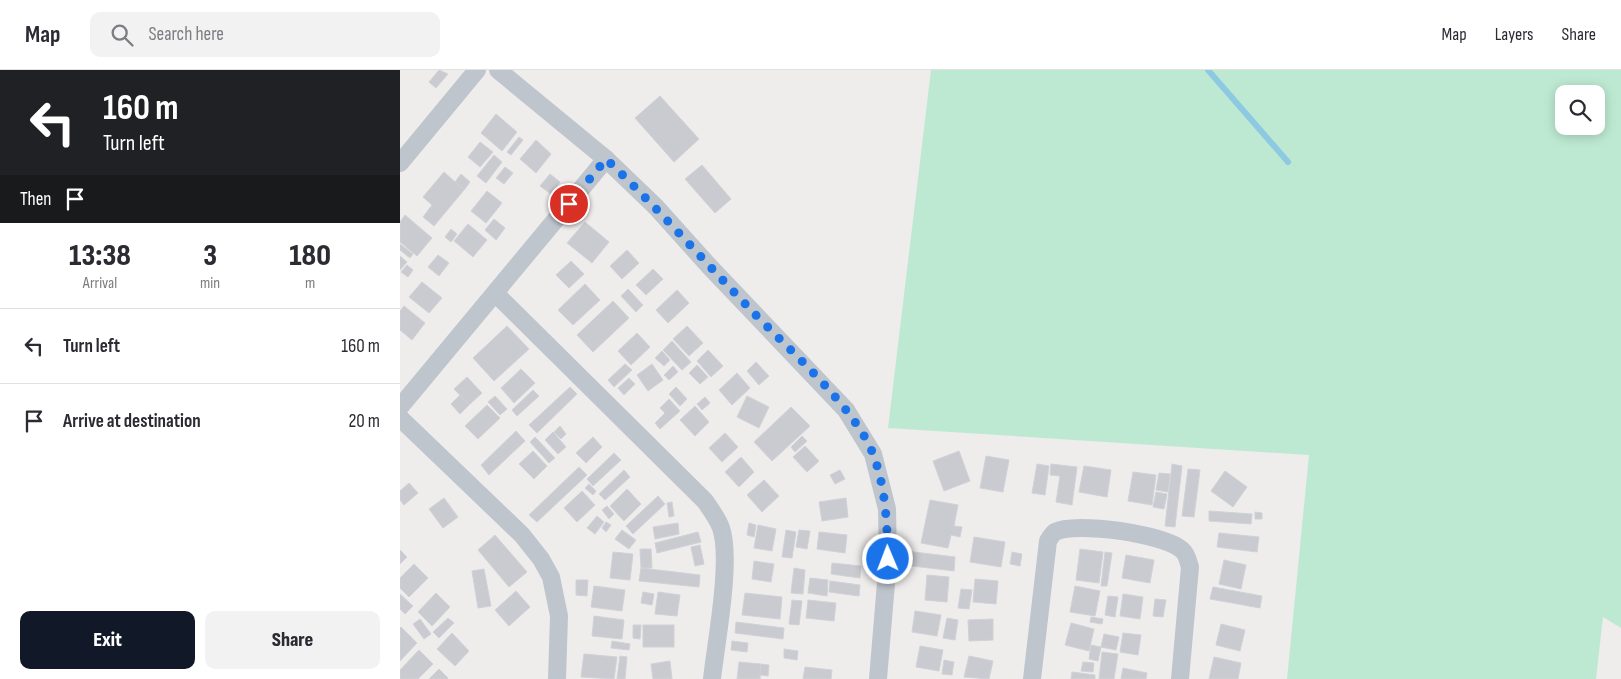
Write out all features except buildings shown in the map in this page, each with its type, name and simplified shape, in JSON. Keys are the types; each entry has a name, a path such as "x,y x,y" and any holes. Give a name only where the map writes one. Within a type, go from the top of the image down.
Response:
{"street":[{"path":"400,163 477,70"},
{"path":"498,70 606,159 656,207 709,266 846,410 873,454 887,509 888,559 878,679"},
{"path":"400,407 606,159"},
{"path":"495,293 705,501 714,515 721,528 725,555 712,679"},
{"path":"400,418 522,536 541,559 551,577 559,616 557,679"},
{"path":"1032,679 1048,541 1053,533 1065,529 1084,528 1143,534 1168,542 1182,549 1187,556 1190,567 1180,679"}],"green space":[{"path":"931,70 1621,70 1621,628 1603,617 1596,679 1287,679 1309,455 888,428"}],"waterway":[{"path":"1208,70 1288,162"}],"route":[{"path":"569,204 606,159 656,207 709,266 846,410 873,454 887,509 888,559"}]}
